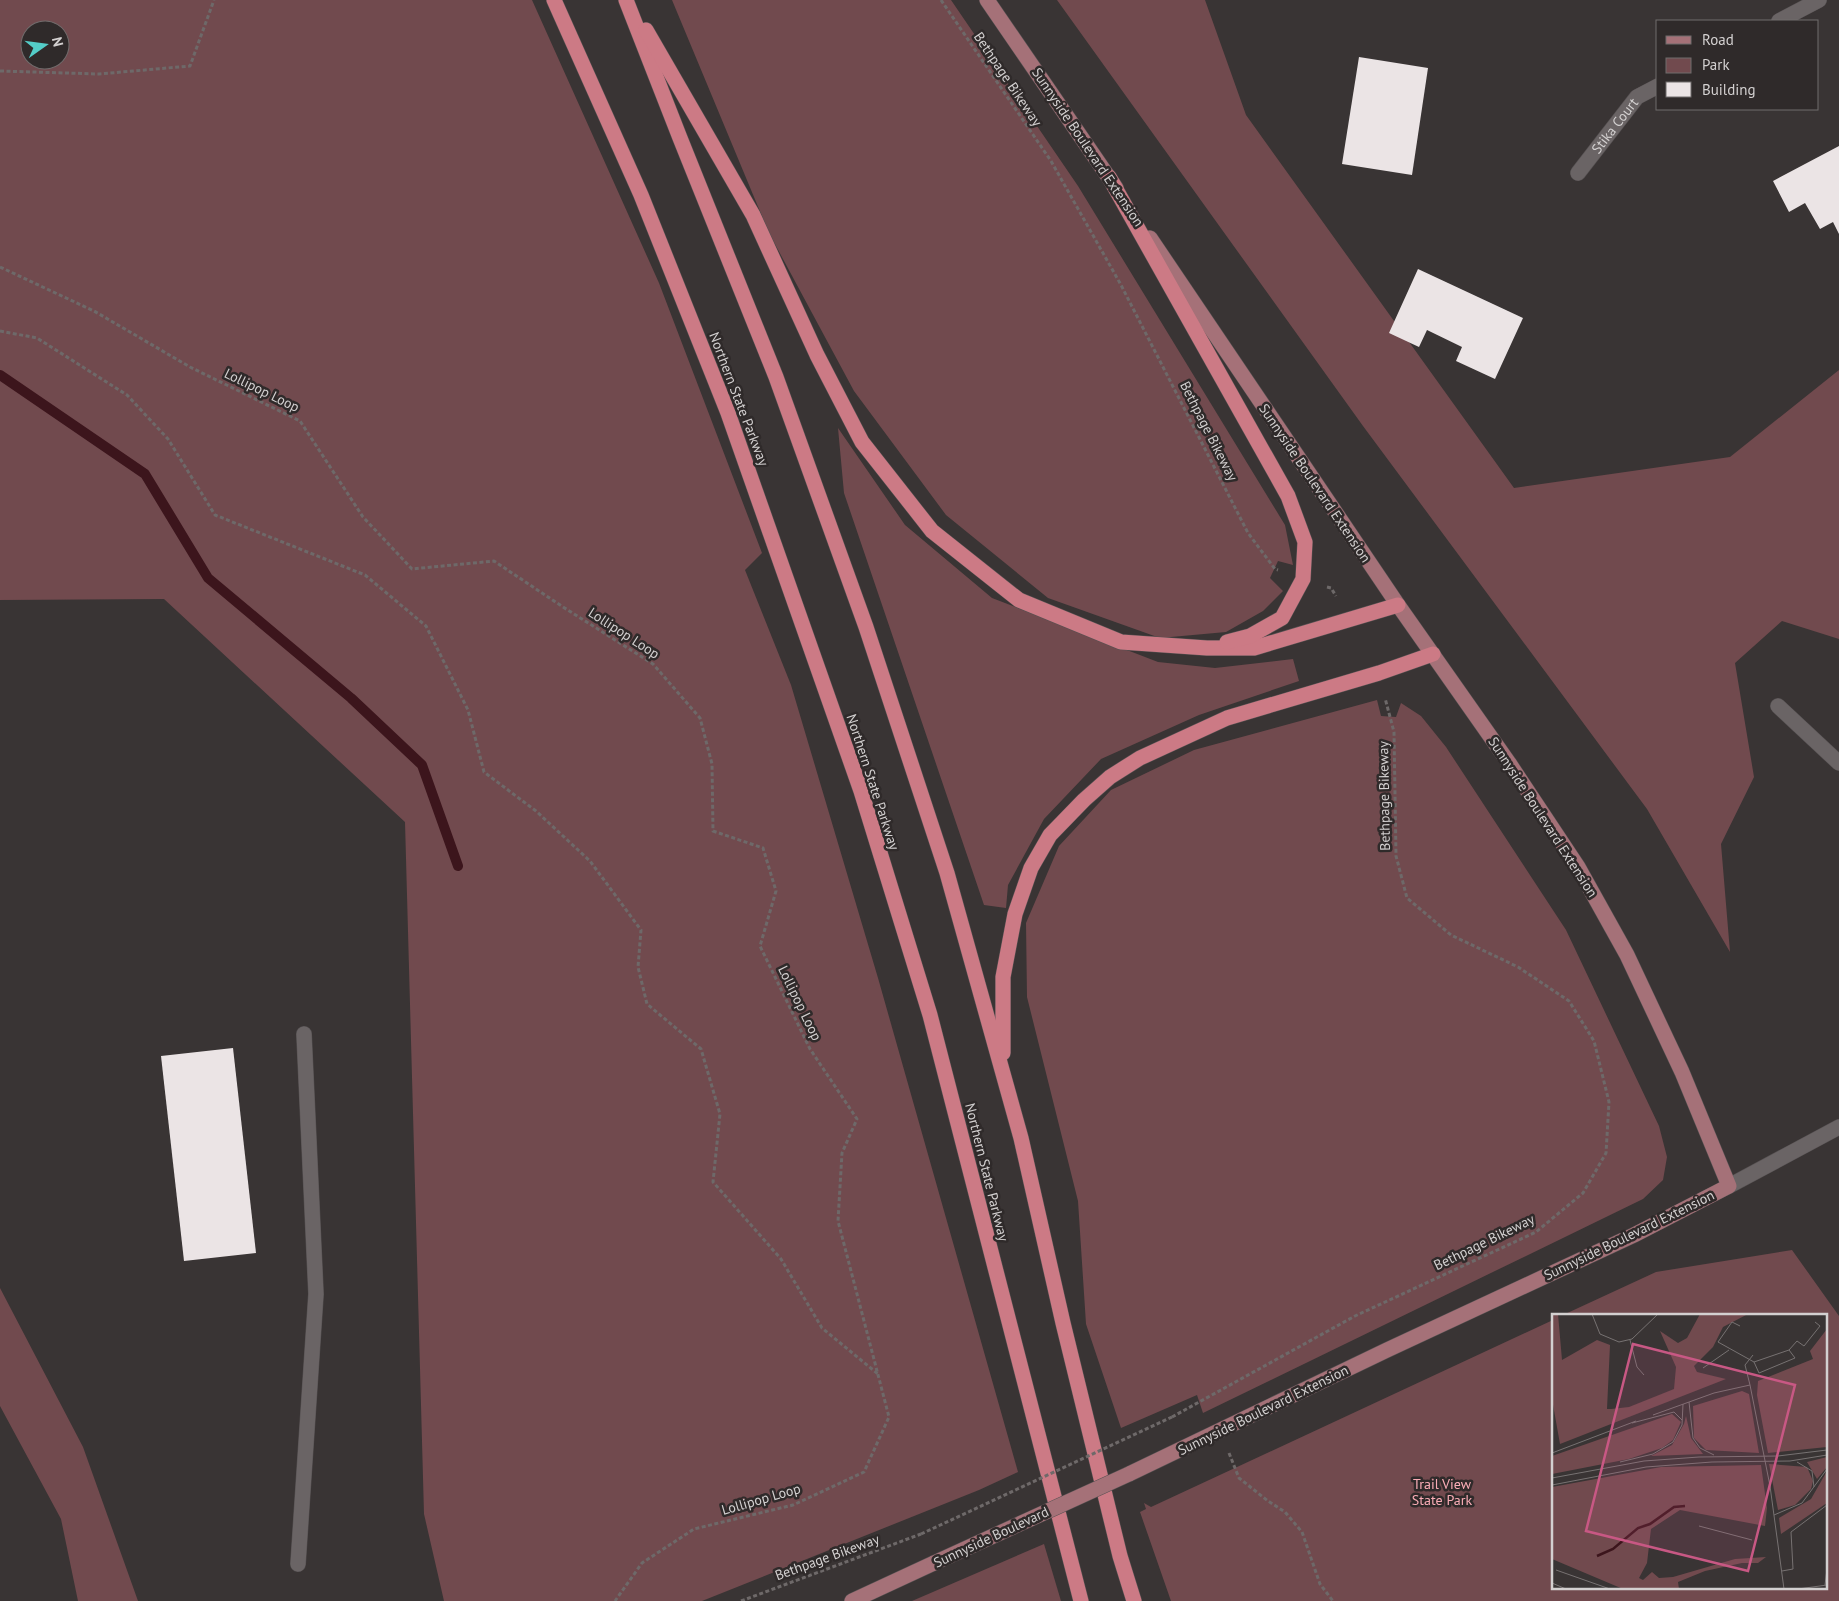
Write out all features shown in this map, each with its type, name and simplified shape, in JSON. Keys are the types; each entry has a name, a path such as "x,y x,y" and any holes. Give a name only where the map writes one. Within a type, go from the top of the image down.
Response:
{"highway":[{"name":"Northern State Parkway","path":"554,0 641,194 728,413 860,791 930,1015 1081,1601"},
{"path":"627,0 718,152 753,215 817,355 862,442 932,531 1019,600 1121,642 1208,648 1254,648 1398,605"},
{"path":"627,0 776,377 866,627 948,873 1021,1138 1063,1323 1120,1556 1134,1601"},
{"path":"1109,177 1288,496 1305,542 1303,579 1282,618 1250,636 1208,648"},
{"path":"1005,1082 1002,1035 1003,977 1015,914 1031,868 1050,835 1084,800 1110,777 1140,758 1227,718 1379,673 1433,654"}],"main road":[{"name":"Sunnyside Boulevard Extension","path":"987,0 1398,605 1509,763 1578,867 1627,955 1682,1072 1729,1186 1634,1235 1387,1350 1129,1474"},
{"name":"Sunnyside Boulevard","path":"852,1601 1129,1474"}],"street":[{"path":"1781,20 1819,0"},
{"name":"Stika Court","path":"1578,173 1637,97 1656,87"},
{"path":"1778,706 1839,763"},
{"path":"298,1564 316,1294 304,1034"},
{"path":"1729,1186 1839,1127"}],"path":[{"path":"0,70 99,74 190,66 214,0"},
{"name":"Bethpage Bikeway","path":"941,0 1051,161 1126,294 1248,533 1275,569 1331,588 1353,620"},
{"name":"Lollipop Loop","path":"0,267 94,312 190,367 300,421 363,517 412,569 494,561 653,664 700,718 712,764 713,831 763,848 776,890 760,946 810,1049 857,1119 842,1153 838,1221 889,1417 864,1472 793,1505 694,1530 642,1564 614,1601"},
{"path":"0,331 37,338 127,394 168,439 215,515 365,574 426,626 468,710 484,772 536,811 590,861 641,930 638,967 647,1004 700,1049 720,1114 713,1182 781,1259 822,1328 879,1374"},
{"name":"Bethpage Bikeway","path":"741,1601 921,1534 1172,1418 1355,1316 1536,1232 1583,1193 1606,1153 1609,1102 1594,1041 1569,1001 1518,967 1451,935 1407,898 1396,856 1394,732 1379,673"},
{"path":"1229,1453 1239,1478 1285,1512 1302,1532 1320,1584 1333,1601"}],"green space":[{"path":"0,0 532,0 659,283 762,553 745,570 791,685 878,978 1018,1472 979,1490 702,1601 444,1601 424,1514 405,822 164,599 0,600"},
{"path":"672,0 951,0 1078,186 1285,525 1293,565 1278,561 1270,578 1283,591 1263,611 1226,632 1160,638 1048,598 946,515 854,391 769,233"},
{"path":"1057,0 1205,0 1246,115 1514,488 1730,457 1839,370 1839,639 1782,621 1735,663 1754,777 1721,844 1730,952 1647,809 1363,426"},
{"path":"838,428 905,525 992,598 1158,662 1215,668 1293,659 1299,681 1199,715 1101,759 1044,819 1008,885 1006,908 984,905 844,493"},
{"path":"1377,700 1381,716 1396,717 1401,703 1421,716 1446,747 1566,930 1659,1126 1667,1157 1663,1180 1643,1199 1203,1413 1197,1395 1121,1428 1086,1324 1078,1201 1027,997 1026,923 1059,846 1111,790 1194,750"},
{"name":"Trail View State Park","path":"1792,1250 1839,1316 1839,1601 1171,1601 1140,1512 1146,1509 1144,1503 1151,1507 1552,1320 1552,1588 1826,1588 1826,1314 1565,1314 1656,1272"},
{"path":"0,1288 83,1447 138,1601 78,1601 61,1519 0,1406"},
{"path":"1044,1544 1061,1601 912,1601"}],"building":[{"path":"1359,57 1428,68 1412,175 1342,164"},
{"path":"1839,146 1839,234 1833,222 1820,229 1805,203 1789,212 1773,181"},
{"path":"1418,269 1523,318 1495,379 1456,361 1462,347 1427,330 1419,347 1389,333"},
{"path":"233,1048 256,1253 184,1261 161,1056"}],"waterway":[{"path":"0,375 145,474 208,578 351,698 422,765 458,866"}]}
